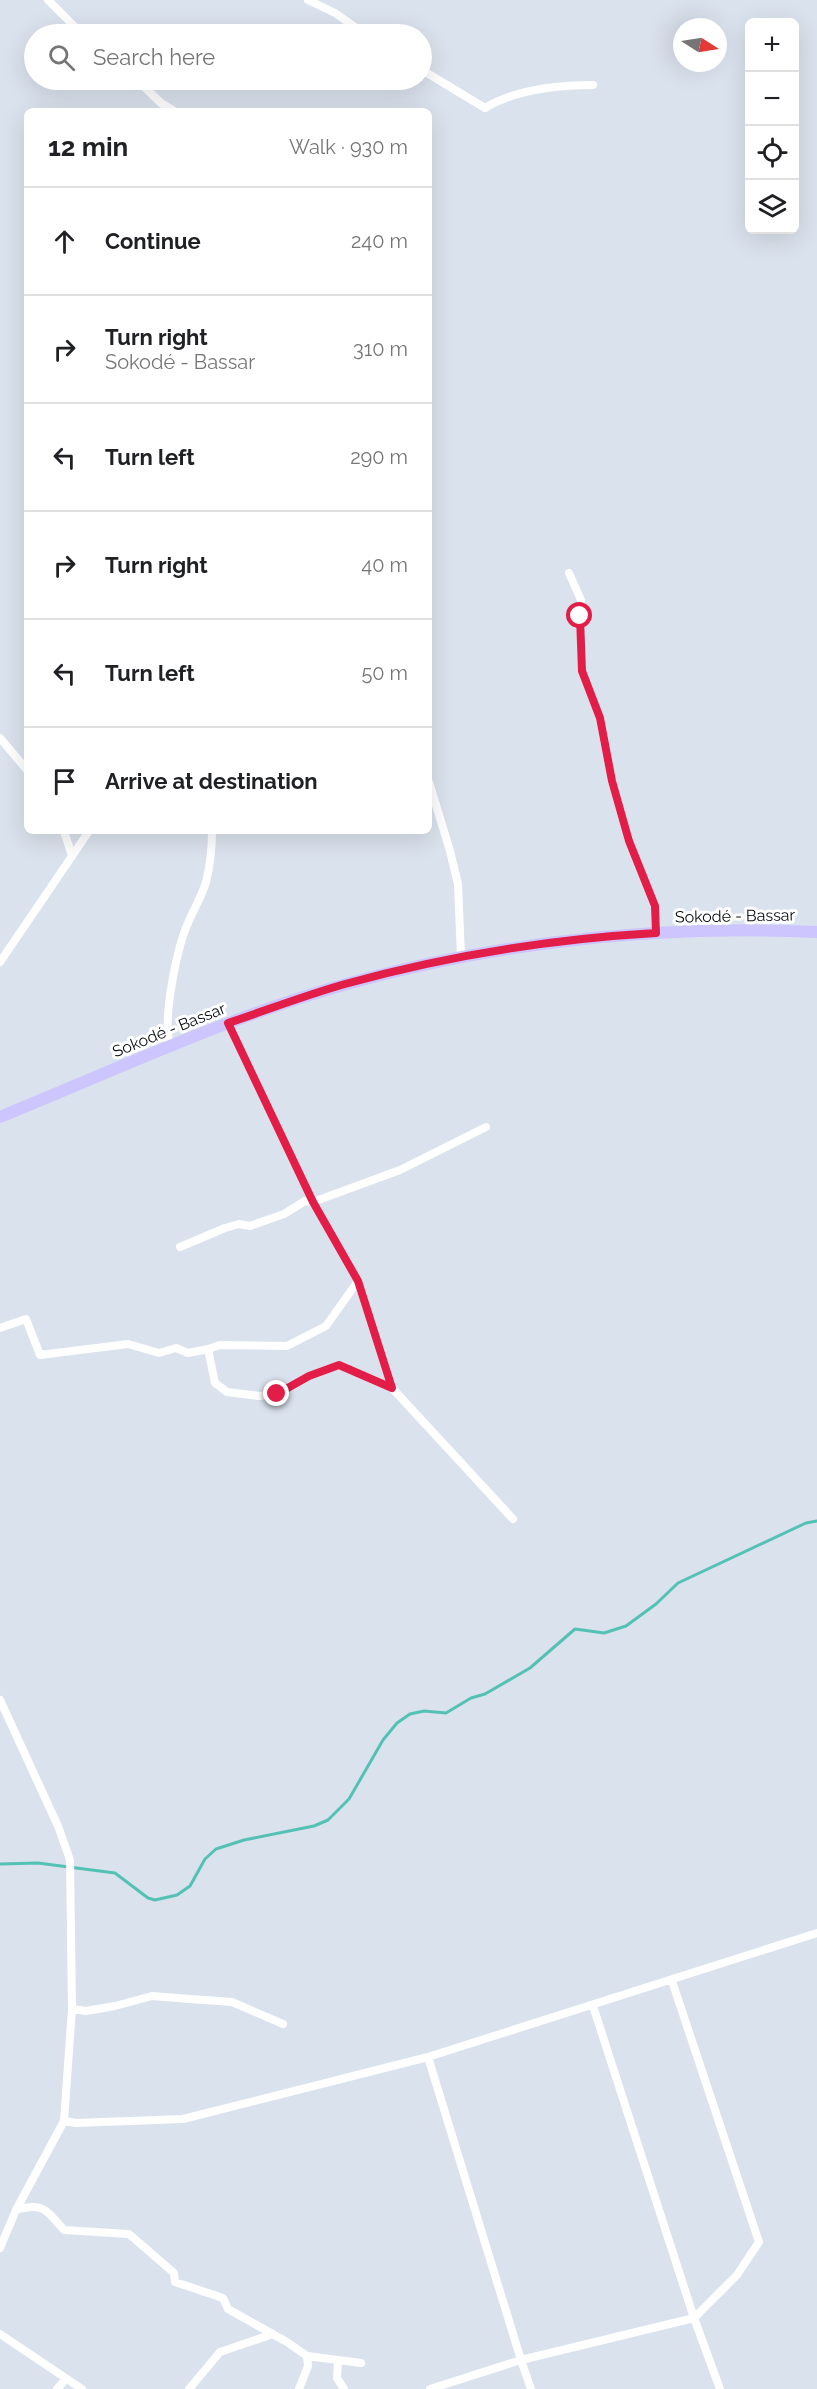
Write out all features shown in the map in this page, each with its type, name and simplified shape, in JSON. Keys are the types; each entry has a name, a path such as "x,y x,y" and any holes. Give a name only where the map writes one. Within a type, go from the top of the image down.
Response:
{"main road":[{"name":"Sokodé - Bassar","path":"0,1118 228,1023 346,984 461,957 535,945 656,933 735,930 817,933"}],"street":[{"path":"48,0 72,24"},
{"path":"308,0 335,13 351,24"},
{"path":"432,76 485,108 501,98 571,85 593,85"},
{"path":"147,90 169,108"},
{"path":"569,573 580,600 582,671 600,718 612,781 629,841 655,906 656,933"},
{"path":"0,738 24,766"},
{"path":"432,792 458,884 461,957"},
{"path":"65,834 72,856"},
{"path":"0,963 87,834"},
{"path":"171,1047 168,1033 169,1008 175,966 183,934 206,883 212,834"},
{"path":"228,1023 313,1202 358,1281 392,1388"},
{"path":"180,1247 225,1227 239,1224 250,1226 284,1214 305,1201 313,1202 400,1170 486,1128"},
{"path":"0,1328 26,1319 40,1355 128,1344 159,1353 176,1347 188,1353 220,1345 287,1346 326,1326 358,1281"},
{"path":"208,1349 215,1383 227,1392 259,1396 277,1394 309,1376 339,1365 392,1388 513,1519"},
{"path":"0,1700 58,1826 70,1860 72,2009 64,2121 16,2210 0,2248"},
{"path":"64,2121 76,2123 183,2119 428,2057 817,1933"},
{"path":"430,2389 520,2360 694,2318 737,2275 759,2242 672,1981"},
{"path":"72,2009 86,2011 105,2008 152,1996 232,2002 283,2024"},
{"path":"593,2006 694,2318 720,2389"},
{"path":"428,2057 520,2360 531,2389"},
{"path":"16,2210 33,2205 45,2209 64,2230 129,2234 174,2273 175,2282 223,2298 228,2309 307,2356 361,2362"},
{"path":"0,2334 82,2389"},
{"path":"189,2389 220,2352 273,2334"},
{"path":"299,2389 308,2366 307,2356"},
{"path":"338,2360 337,2378 344,2389"},
{"path":"57,2389 66,2379"}],"waterway":[{"path":"0,1864 38,1863 115,1873 148,1898 155,1900 177,1895 190,1886 205,1859 216,1849 244,1840 314,1826 328,1820 349,1799 383,1740 397,1723 410,1714 424,1711 446,1713 530,1668 575,1629 604,1633 626,1626 656,1604 678,1583 806,1523 817,1521"}],"route":[{"path":"277,1394 309,1376 339,1365 392,1388 358,1281 313,1202 228,1023 346,984 461,957 535,945 656,933 655,906 629,841 612,781 600,718 582,671 580,616"}]}
